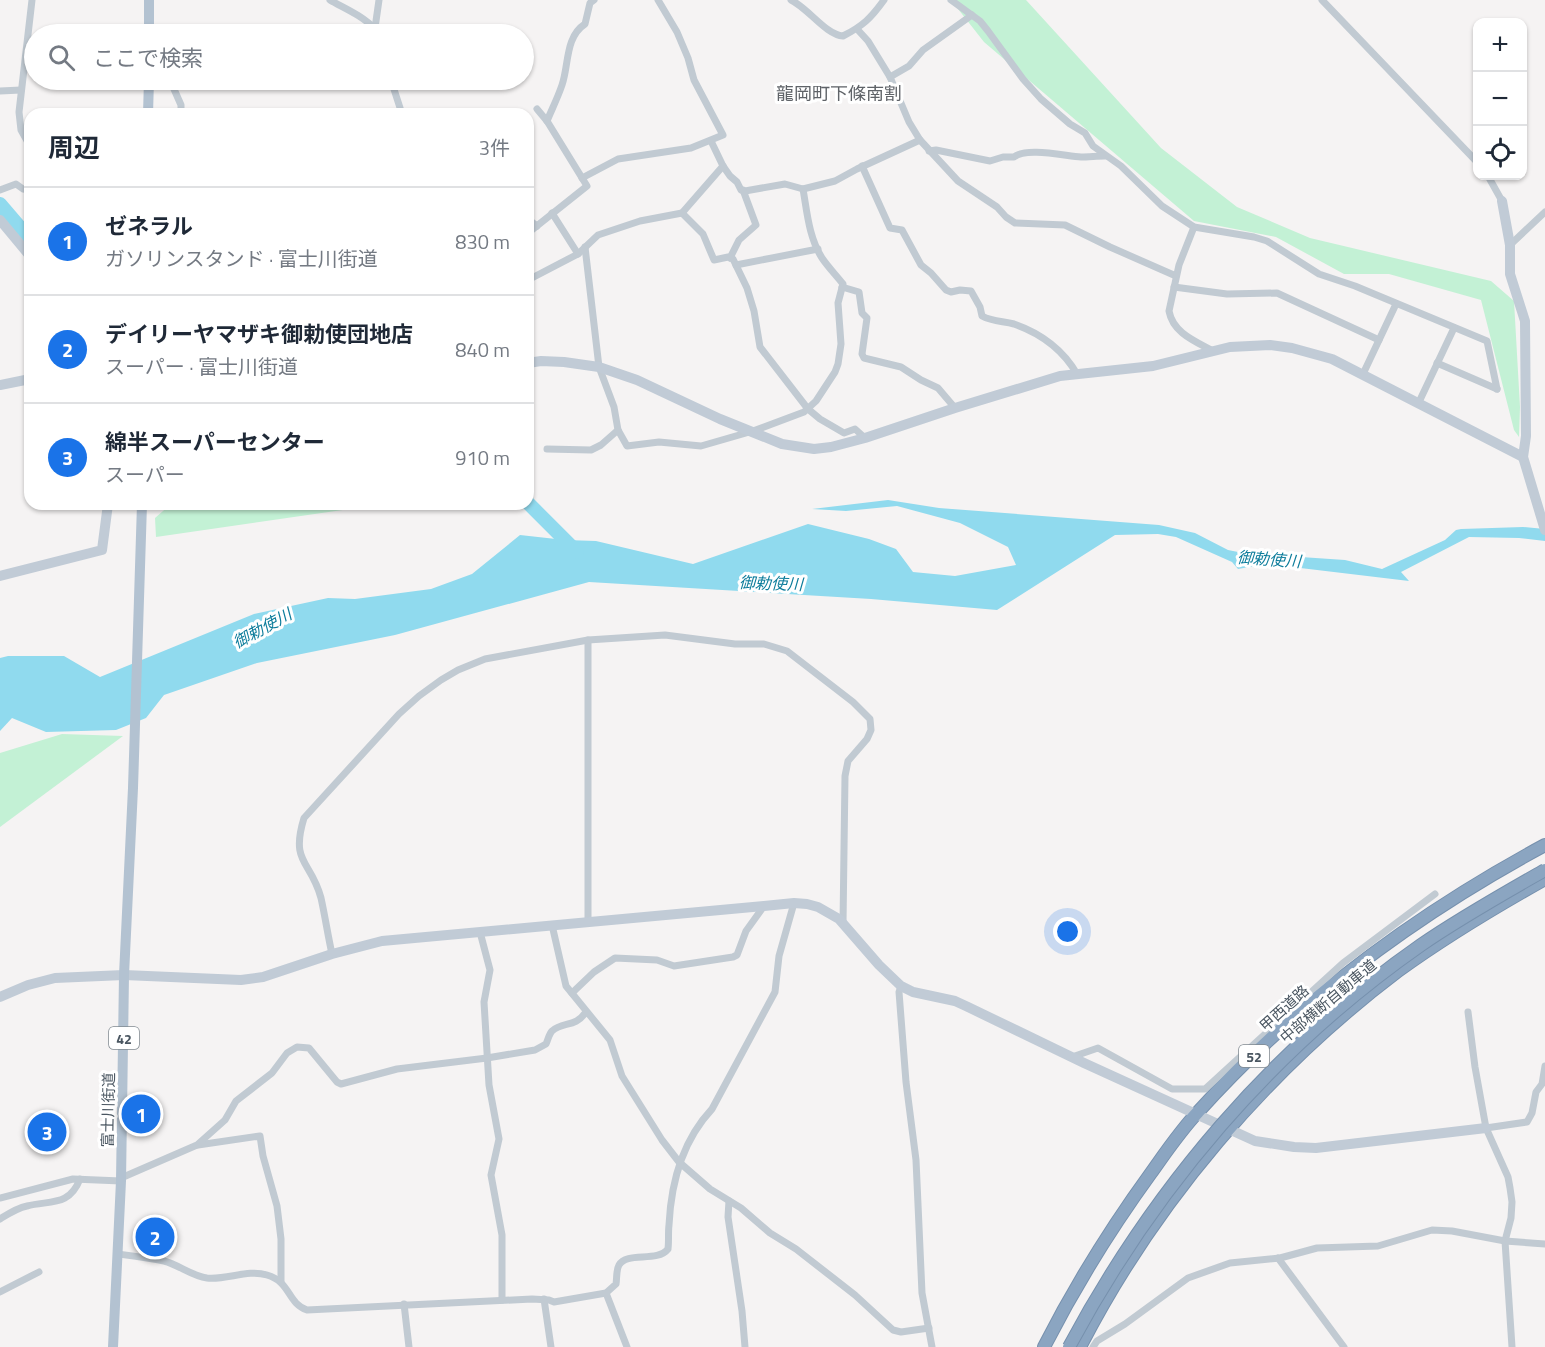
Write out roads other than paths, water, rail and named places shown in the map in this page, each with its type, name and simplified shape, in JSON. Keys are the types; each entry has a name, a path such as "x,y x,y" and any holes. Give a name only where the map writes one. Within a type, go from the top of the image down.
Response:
{"highway":[{"name":"甲西道路","path":"1044,1347 1108,1235 1150,1173 1197,1113 1293,1019 1344,975 1391,939 1440,907 1497,871 1545,845"},
{"name":"中部横断自動車道","path":"1069,1347 1117,1263 1172,1183 1271,1071 1335,1012 1414,950 1465,916 1545,870"},
{"name":"52","path":"1080,1347 1099,1309 1135,1252 1173,1199 1230,1128 1270,1085 1313,1043 1399,971 1461,929 1545,879"}],"main road":[{"path":"148,0 149,24"},
{"path":"148,108 149,90"},
{"name":"富士川街道","path":"113,1347 121,1179 124,975 134,788 142,510"}],"street":[{"path":"29,24 32,0"},
{"path":"330,0 366,24"},
{"path":"377,24 379,0"},
{"path":"547,121 563,84 569,46 578,28 585,24 590,3 594,0"},
{"path":"582,178 618,159 691,148 723,135 694,80 677,32 658,0"},
{"path":"791,0 802,6 837,35 843,36 857,29 872,17 884,0"},
{"path":"951,0 972,15 988,31 1023,79 1041,99 1085,133 1093,146 1121,166 1162,206 1194,227 1267,241 1319,274 1355,286 1487,340 1497,389 1437,363"},
{"path":"1322,0 1473,158"},
{"path":"891,77 909,66 923,50 972,15"},
{"path":"857,29 868,40 891,77 909,122 920,140 958,182 997,207 1015,223 1065,225 1176,276"},
{"path":"24,65 19,121 24,135"},
{"path":"0,91 21,90"},
{"path":"174,90 181,108"},
{"path":"394,90 400,108"},
{"path":"534,228 587,186 547,121 537,109"},
{"path":"743,190 785,184 803,189 835,182 862,166 920,140"},
{"path":"711,141 723,166 743,190 756,225 739,240 730,258"},
{"path":"929,151 936,150 990,161 1003,157 1014,157 1018,154 1105,156"},
{"path":"534,277 578,254 598,235 640,221 682,213 723,166"},
{"path":"862,166 890,228 902,230 921,265 946,290 971,291 982,316 990,321 1012,324 1050,342 1077,374"},
{"path":"1490,180 1502,201 1510,245 1510,274 1525,321 1526,435 1523,457 1545,531"},
{"path":"0,190 16,184 24,189"},
{"path":"803,189 810,227 818,249 843,287 859,292 862,313 867,318 862,354 864,358 901,367 938,388 954,408"},
{"path":"1510,245 1545,212"},
{"path":"552,213 578,254"},
{"path":"682,213 703,234 714,260 733,259 747,288 754,311 760,347 808,409 836,430 844,433 855,429 865,438"},
{"path":"0,220 24,249"},
{"path":"1194,227 1189,234 1176,276 1169,311 1173,323 1186,336 1214,351"},
{"path":"585,247 599,367 614,407 618,430 627,446 658,442 701,446 753,431 808,409 816,401 838,364 841,344 838,303 843,287"},
{"path":"736,266 818,249"},
{"path":"1174,288 1227,294 1277,293 1378,340"},
{"path":"1363,374 1396,304"},
{"path":"1419,402 1454,328"},
{"path":"534,362 564,362 599,367 637,380 720,419 782,444 814,449 865,438 1035,382 1077,374 1152,366 1214,351 1253,345 1292,348 1332,359 1523,457"},
{"path":"0,385 24,380"},
{"path":"547,449 591,450 601,445 618,430"},
{"path":"0,576 102,549 107,510"},
{"path":"332,954 321,898 316,883 302,861 298,839 304,818 399,714 441,680 485,659 588,640 665,635 776,647 787,651 870,719 871,730 867,739 848,761 845,776 843,924"},
{"path":"588,640 588,921"},
{"path":"1072,1057 1098,1048 1172,1089 1205,1089 1343,963 1435,894"},
{"path":"118,1254 165,1262 208,1278 259,1273 269,1275 281,1282 299,1308 307,1310 502,1300 543,1299 554,1302 606,1293 616,1284 618,1266 621,1262 627,1259 660,1255 668,1249 669,1226 682,1153 712,1109 775,992 779,956 794,903"},
{"path":"0,997 28,985 55,978 124,975 241,980 285,971 332,954 382,941 794,903 818,907 831,914 901,986 927,996 955,1001 1255,1141 1316,1148 1527,1122 1532,1113 1536,1092 1544,1083 1545,1066"},
{"path":"572,993 594,972 615,958 657,960 674,966 733,957 737,955 746,931 764,906"},
{"path":"552,925 564,979 586,1012 600,1025 610,1040 622,1076 662,1140 679,1162 701,1182 741,1208 770,1233 796,1249 855,1295 893,1329 901,1332 929,1328"},
{"path":"480,933 489,970 484,1002 489,1085 499,1139 492,1175 502,1235 502,1300"},
{"path":"901,986 899,992 906,1082 916,1161 919,1261 922,1293 933,1347"},
{"path":"197,1145 225,1120 236,1101 272,1073 286,1053 297,1047 309,1048 341,1084 397,1069 487,1058 541,1048 546,1044 554,1029 579,1020 586,1012"},
{"path":"1468,1012 1486,1128 1508,1177 1512,1202 1511,1218 1505,1241 1512,1347"},
{"path":"0,1198 73,1179 121,1179 197,1145 260,1136 263,1156 278,1206 282,1239 281,1282"},
{"path":"0,1219 26,1206 63,1200 72,1193 80,1179"},
{"path":"729,1201 728,1217 745,1347"},
{"path":"1093,1347 1097,1341 1125,1324 1188,1278 1230,1263 1278,1258 1317,1248 1378,1246 1432,1230 1452,1231 1505,1241 1545,1244"},
{"path":"1278,1258 1344,1347"},
{"path":"0,1292 39,1272"},
{"path":"606,1293 627,1347"},
{"path":"543,1299 551,1347"},
{"path":"404,1304 410,1347"}],"water":[{"name":"御勅使川","path":"888,500 939,508 1159,525 1195,533 1228,550 1238,552 1254,549 1286,556 1345,560 1382,569 1445,540 1456,530 1461,529 1523,527 1545,529 1545,541 1469,537 1401,572 1409,581 1292,567 1255,566 1238,569 1232,562 1176,537 1158,534 1115,535 997,610 871,599 589,582 395,635 257,663 164,695 146,718 116,730 46,732 12,718 0,731 0,658 64,656 100,677 254,614 328,598 355,599 431,589 472,574 520,535 596,541 693,564 808,524 869,539 896,549 913,572 955,576 1016,565 1008,547 960,523 897,506 846,511 812,509"}],"waterway":[{"path":"0,204 24,232"},
{"path":"534,509 577,552"}],"place":[{"name":"ゼネラル","path":"141,1114"},
{"name":"綿半スーパーセンター","path":"47,1132"},
{"name":"デイリーヤマザキ御勅使団地店","path":"155,1237"}],"district":[{"name":"龍岡町下條南割","path":"839,93"}]}
